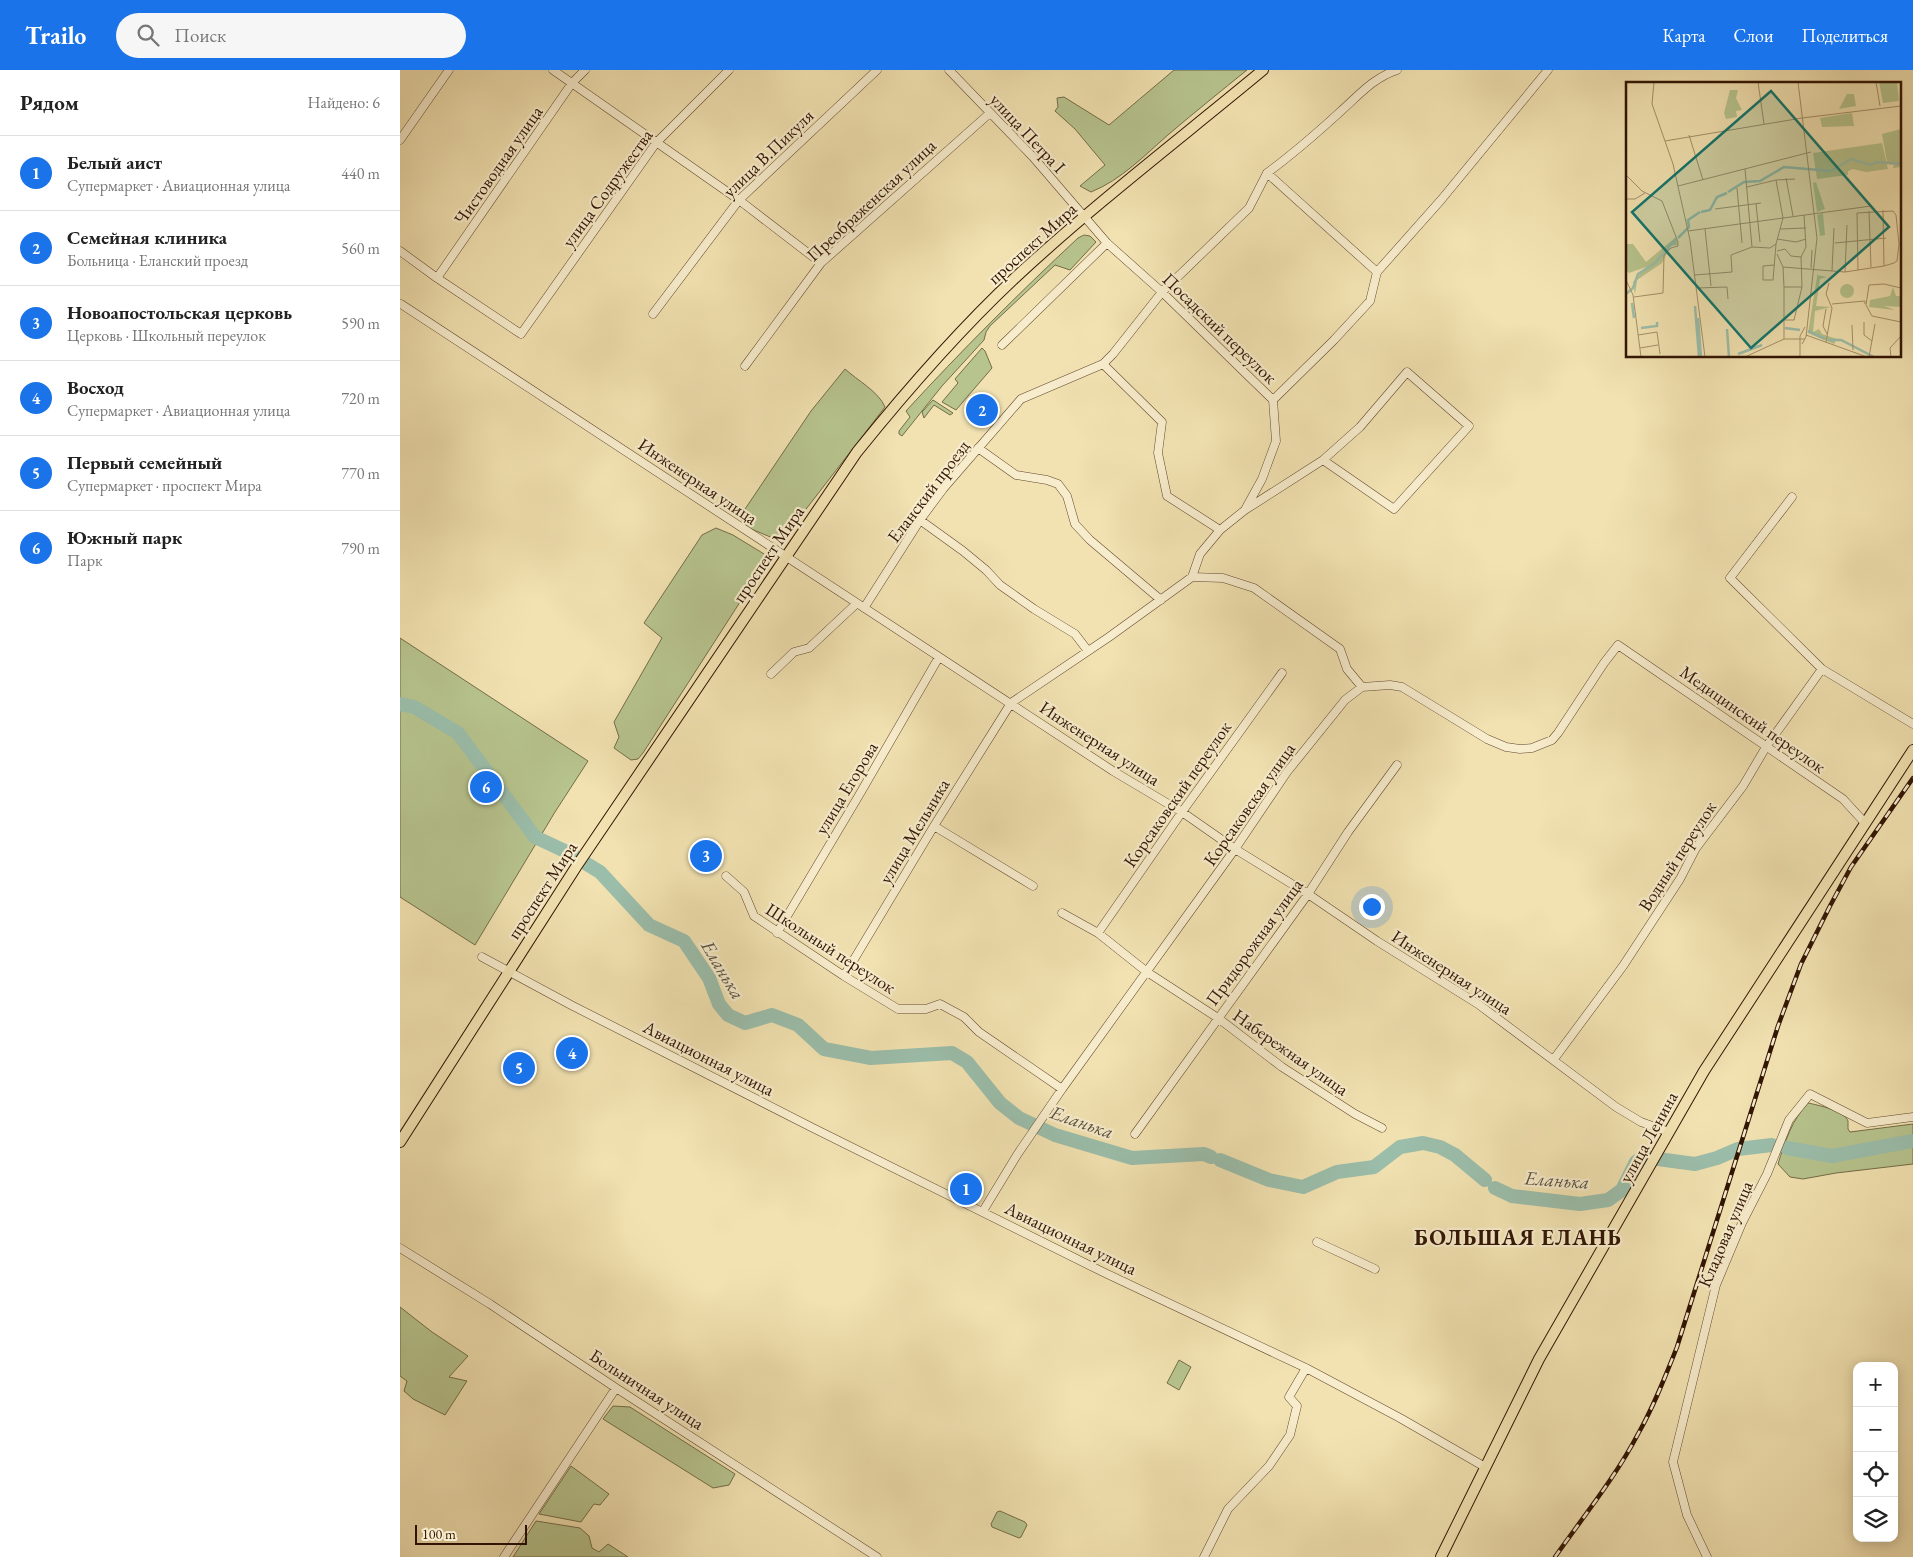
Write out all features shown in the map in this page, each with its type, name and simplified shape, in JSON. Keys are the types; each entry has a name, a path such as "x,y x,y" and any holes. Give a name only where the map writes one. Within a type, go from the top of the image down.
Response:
{"main road":[{"name":"проспект Мира","path":"400,1142 576,867 785,557 858,452 905,393 1017,277 1084,217 1264,70"},
{"name":"улица Ленина","path":"1441,1557 1539,1359 1704,1071 1913,750"}],"street":[{"path":"400,140 449,70"},
{"path":"553,70 739,200 821,264"},
{"name":"Чистоводная улица","path":"437,278 572,83 585,70"},
{"name":"улица Содружества","path":"437,278 521,334 656,143 729,70"},
{"name":"улица В.Пикуля","path":"653,314 739,200 877,70"},
{"name":"улица Петра I","path":"949,70 1033,157 1084,217"},
{"path":"1377,272 1266,173 1289,157 1383,74 1396,70"},
{"path":"1273,400 1334,340 1370,300 1377,272 1441,200 1548,70"},
{"name":"Преображенская улица","path":"745,366 821,264 990,112"},
{"name":"Еланский проезд","path":"860,606 943,489 1021,399 1104,364 1162,292 1249,208 1266,173"},
{"name":"Посадский переулок","path":"1084,217 1107,243 1162,292 1273,400 1276,441 1262,479 1245,510"},
{"path":"1002,345 1107,243"},
{"path":"400,250 437,278"},
{"name":"Инженерная улица","path":"401,304 860,606 1113,770 1182,812 1235,849 1308,894 1377,941 1478,1004 1616,1107 1641,1122 1669,1132"},
{"path":"1104,364 1162,422 1158,453 1167,496 1220,530"},
{"name":"Посадский переулок","path":"1192,577 1200,554 1220,530 1245,510 1323,460 1360,426 1407,372 1469,426 1394,509 1323,460"},
{"path":"978,448 1016,475 1047,480 1058,484 1067,496 1075,524 1090,540 1161,600"},
{"path":"1792,497 1730,578 1822,668 1913,724"},
{"path":"920,520 963,551 986,570 1000,585 1075,634 1088,651"},
{"path":"1011,703 1192,577 1223,578 1254,588 1340,649 1347,668 1362,687"},
{"path":"771,674 794,652 809,648 860,606"},
{"name":"Медицинский переулок","path":"1362,687 1390,685 1402,687 1497,744 1520,749 1532,748 1552,740 1558,733 1618,645 1844,799 1864,823"},
{"name":"улица Егорова","path":"777,933 939,656"},
{"name":"Водный переулок","path":"1554,1059 1623,966 1680,878 1696,848 1743,786 1766,747 1822,668"},
{"name":"Корсаковский переулок","path":"1098,933 1282,673"},
{"name":"Корсаковская улица","path":"983,1211 1062,1089 1235,849 1287,772 1345,700 1362,687"},
{"name":"улица Мельника","path":"844,976 1011,703"},
{"name":"Придорожная улица","path":"1134,1134 1308,894 1348,832 1397,765"},
{"path":"934,826 1033,886"},
{"name":"Школьный переулок","path":"726,876 744,892 754,916 844,976 898,1009 926,1009 940,1004 964,1016 979,1032 1062,1089"},
{"name":"Набережная улица","path":"1062,913 1098,933 1147,972 1218,1018 1282,1067 1355,1114 1382,1128"},
{"name":"Авиационная улица","path":"482,957 813,1128 1106,1273 1306,1368 1400,1418 1485,1467"},
{"name":"Кладовая улица","path":"1707,1557 1687,1515 1673,1462 1716,1285 1742,1223 1767,1174 1789,1120 1810,1094 1867,1123 1913,1117"},
{"path":"1317,1242 1375,1269"},
{"name":"Больничная улица","path":"400,1248 490,1304 877,1557"},
{"path":"1204,1557 1228,1509 1269,1466 1290,1435 1297,1406 1289,1397 1306,1368"},
{"path":"504,1557 616,1388"}],"green space":[{"path":"1174,70 1247,70 1123,174 1091,192 1080,186 1105,165 1075,129 1055,111 1058,107 1057,98 1064,97 1109,125"},
{"path":"1084,235 1090,236 1096,242 1070,270 1055,265 990,326 984,340 942,386 902,436 899,434 899,431 910,417 906,411 1012,302 1078,238"},
{"path":"982,348 992,368 956,410 942,402 958,383 955,379"},
{"path":"845,369 873,391 885,407 786,535 775,539 749,528 739,518 811,411"},
{"path":"933,400 953,413 950,415 934,405 924,418 922,412"},
{"path":"716,528 733,535 769,557 643,753 638,759 631,760 614,748 619,737 614,722 662,638 644,623 702,535"},
{"path":"400,638 588,761 475,945 400,897"},
{"path":"1808,1103 1842,1114 1848,1121 1850,1132 1913,1124 1913,1164 1803,1179 1790,1177 1778,1164 1793,1124"},
{"path":"400,1307 432,1332 468,1356 449,1377 467,1381 445,1415 413,1399 404,1391 407,1381 400,1376"},
{"path":"1179,1360 1191,1367 1179,1390 1167,1383"},
{"path":"613,1406 630,1407 735,1474 729,1485 713,1488 603,1419"},
{"path":"571,1466 609,1494 600,1505 594,1504 581,1522 539,1514"},
{"path":"1000,1511 1025,1522 1027,1525 1021,1537 1019,1538 992,1527 991,1524 997,1512"},
{"path":"536,1521 580,1528 589,1536 592,1548 599,1552 608,1544 628,1557 513,1557"}],"waterway":[{"name":"Еланька","path":"400,704 414,707 458,733 535,837 567,852 600,872 649,925 684,941 709,978 719,1004 728,1015 745,1023 772,1015 798,1025 824,1049 871,1058 952,1053 967,1062 1000,1103 1019,1118 1055,1135 1132,1158 1204,1154 1211,1157"},
{"name":"Еланька","path":"1787,1148 1832,1156 1913,1141"},
{"name":"Еланька","path":"1220,1160 1269,1180 1303,1187 1337,1172 1374,1167 1400,1147 1423,1143 1440,1147 1455,1155 1485,1180"},
{"name":"Еланька","path":"1495,1188 1512,1196 1580,1204 1608,1200 1622,1190 1636,1162 1643,1157 1695,1164 1717,1158 1738,1149 1772,1145"}],"railway":[{"path":"1555,1557 1619,1466 1654,1402 1677,1347 1778,1026 1801,964 1851,867 1913,778"}],"place":[{"name":"Семейная клиника","path":"982,410"},
{"name":"Южный парк","path":"486,787"},
{"name":"Новоапостольская церковь","path":"706,856"},
{"name":"Восход","path":"572,1053"},
{"name":"Первый семейный","path":"519,1068"},
{"name":"Белый аист","path":"966,1189"}],"district":[{"name":"БОЛЬШАЯ ЕЛАНЬ","path":"1518,1237"}]}
